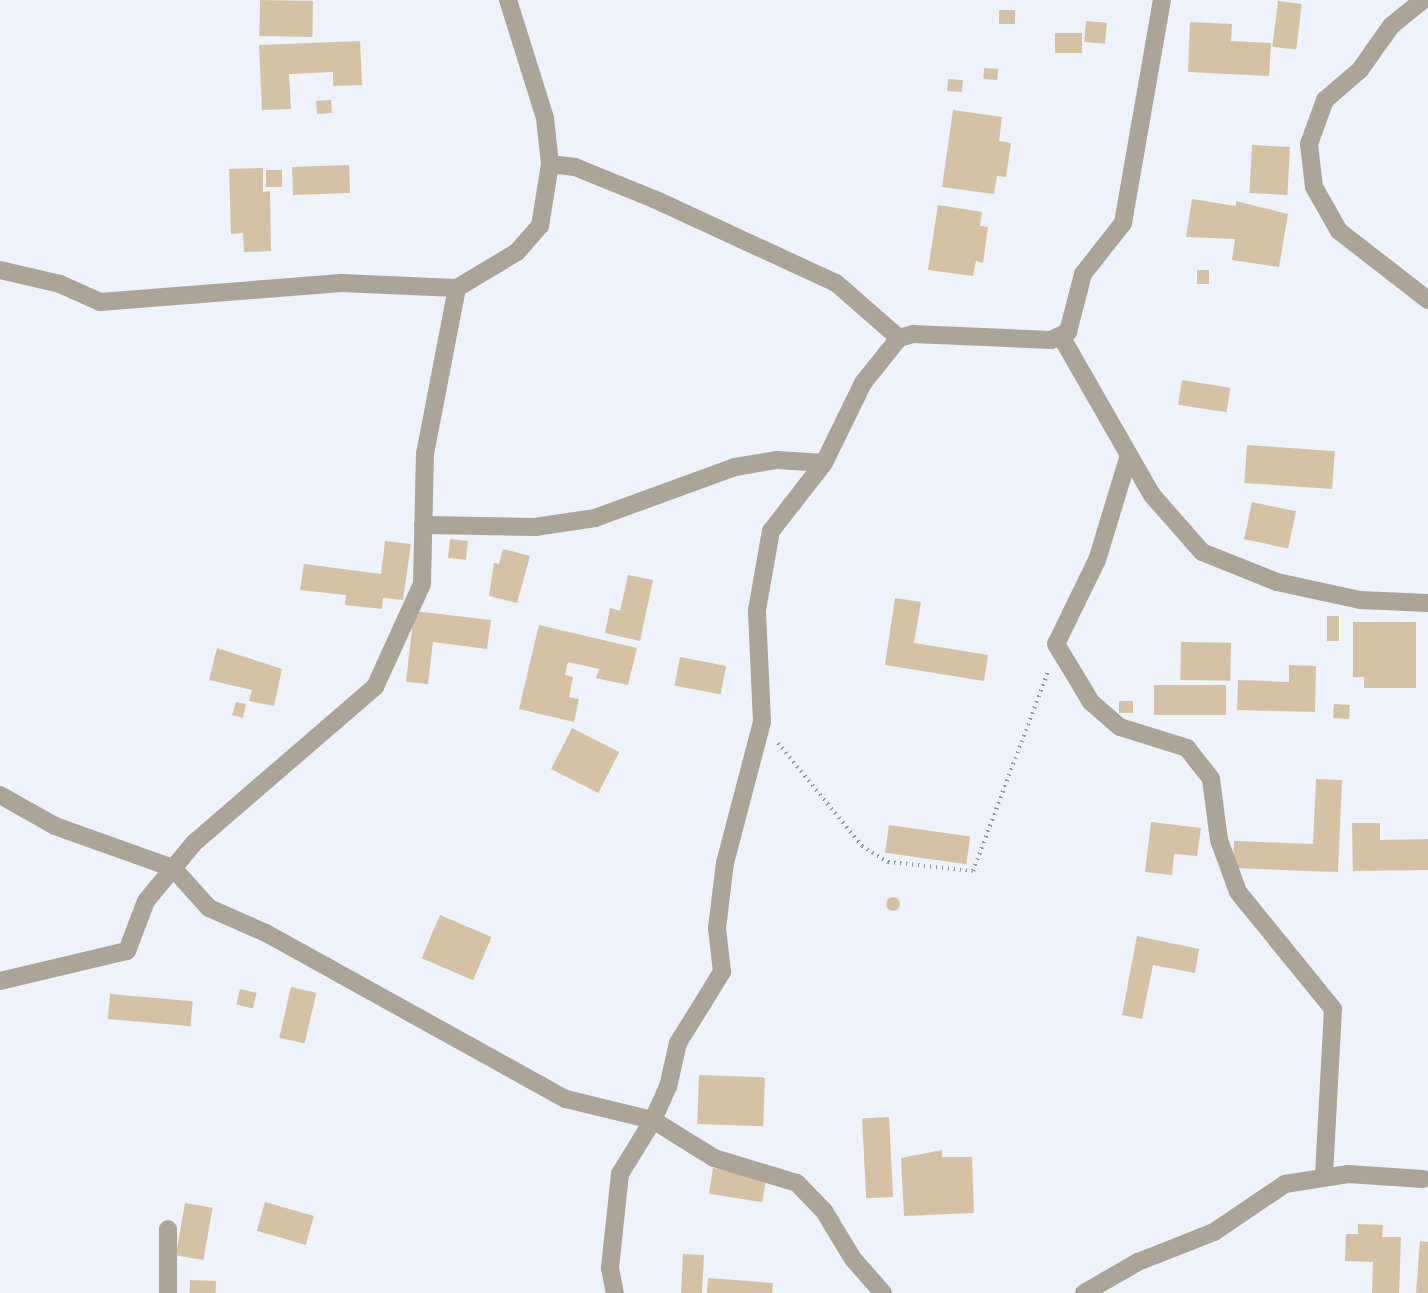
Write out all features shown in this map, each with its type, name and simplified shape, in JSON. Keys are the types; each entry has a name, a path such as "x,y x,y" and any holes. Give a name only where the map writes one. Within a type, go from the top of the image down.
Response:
{"street":[{"path":"0,270 60,284 100,302 330,283 457,288 517,252 540,226 550,164 545,118 508,0"},
{"path":"615,1293 610,1268 620,1174 653,1120 668,1087 678,1043 722,972 717,928 725,862 762,722 757,610 771,531 824,463 863,383 899,338 913,334 1062,338 1068,332 1083,274 1123,223 1162,0"},
{"path":"1423,0 1391,26 1360,70 1325,100 1309,144 1314,187 1339,231 1428,300"},
{"path":"550,164 575,167 654,199 826,278 899,338"},
{"path":"0,981 127,951 146,901 173,868 285,759 375,687 422,584 424,454 457,288"},
{"path":"1062,338 1152,495 1202,552 1277,582 1360,600 1428,603"},
{"path":"1129,455 1097,560 1056,644 1090,702 1120,727 1187,748 1211,778 1219,840 1238,892 1333,1009 1324,1178"},
{"path":"423,525 535,527 595,518 735,467 777,460 824,463"},
{"path":"0,795 55,826 173,868 209,908 266,933 487,1059 566,1099 653,1120 714,1158 797,1183 825,1210 853,1259 883,1293"},
{"path":"1084,1293 1138,1262 1214,1232 1285,1184 1348,1174 1423,1179"},
{"path":"168,1229 168,1293"}],"path":[{"path":"762,722 862,846 888,862 974,871 1056,644"}],"building":[{"path":"260,0 313,1 312,37 259,36"},
{"path":"1278,1 1302,4 1296,50 1272,47"},
{"path":"999,10 1015,10 1015,24 999,24"},
{"path":"1086,21 1107,23 1105,44 1084,42"},
{"path":"1190,22 1232,24 1231,41 1271,43 1269,76 1188,72"},
{"path":"1055,33 1082,33 1082,53 1055,53"},
{"path":"360,41 362,85 333,86 333,72 289,74 291,109 262,110 259,45"},
{"path":"984,68 998,69 997,80 983,79"},
{"path":"948,79 963,80 962,92 947,91"},
{"path":"331,100 332,113 317,114 316,101"},
{"path":"953,110 1002,117 999,141 1011,143 1006,177 997,176 994,194 942,187"},
{"path":"1252,145 1290,147 1287,195 1249,193"},
{"path":"349,165 350,193 293,195 292,167"},
{"path":"263,168 263,192 270,191 271,251 244,252 243,233 231,234 229,169"},
{"path":"266,170 282,170 282,187 266,187"},
{"path":"1192,199 1236,206 1236,201 1288,214 1279,267 1232,260 1235,239 1186,237"},
{"path":"938,205 982,212 980,226 988,227 983,263 976,261 973,276 928,270"},
{"path":"1197,270 1209,270 1209,284 1197,284"},
{"path":"1182,380 1230,388 1226,412 1178,405"},
{"path":"1247,445 1335,451 1332,489 1244,483"},
{"path":"1252,502 1296,511 1288,549 1244,539"},
{"path":"450,539 468,541 466,560 448,558"},
{"path":"385,541 411,544 403,600 383,598 382,609 345,605 346,595 300,590 304,564 381,574"},
{"path":"503,549 530,556 517,603 489,596 494,563 499,564"},
{"path":"628,575 653,580 640,641 605,633 610,608 620,611"},
{"path":"895,598 921,602 914,643 988,655 984,681 885,665"},
{"path":"414,611 491,620 487,649 433,642 428,684 406,682"},
{"path":"1327,616 1339,616 1339,641 1327,641"},
{"path":"1353,622 1416,622 1416,688 1364,688 1364,677 1353,677"},
{"path":"539,625 637,648 628,685 596,678 599,669 568,662 565,675 573,677 569,697 579,699 574,722 519,709"},
{"path":"1181,642 1231,643 1230,681 1180,680"},
{"path":"217,648 282,669 274,706 249,701 252,690 209,680"},
{"path":"680,657 726,666 721,694 674,685"},
{"path":"1289,665 1316,666 1315,712 1237,710 1238,680 1289,682"},
{"path":"1154,685 1226,685 1226,715 1154,715"},
{"path":"1119,701 1133,701 1133,713 1119,713"},
{"path":"236,702 246,704 243,718 232,715"},
{"path":"1334,704 1350,705 1349,719 1333,718"},
{"path":"572,728 619,752 598,793 551,769"},
{"path":"1316,779 1342,780 1338,872 1233,868 1234,841 1313,844"},
{"path":"1151,822 1201,828 1197,856 1174,854 1172,875 1145,872"},
{"path":"1352,823 1380,823 1380,840 1428,839 1428,870 1353,871"},
{"path":"889,825 970,836 966,864 885,853"},
{"path":"893,897 898,899 900,904 898,909 893,911 888,909 886,904 888,899"},
{"path":"440,915 492,937 473,980 422,958"},
{"path":"1137,936 1199,949 1195,973 1153,965 1142,1019 1122,1015"},
{"path":"291,987 316,993 305,1044 279,1038"},
{"path":"240,989 257,993 253,1008 236,1005"},
{"path":"110,994 193,1001 191,1026 108,1019"},
{"path":"699,1075 765,1077 763,1126 697,1124"},
{"path":"889,1117 893,1197 866,1198 862,1118"},
{"path":"942,1150 942,1157 972,1157 974,1213 904,1216 901,1158"},
{"path":"713,1168 766,1176 762,1202 709,1194"},
{"path":"265,1202 314,1216 306,1245 257,1231"},
{"path":"185,1203 213,1208 203,1260 176,1255"},
{"path":"1358,1224 1383,1225 1382,1237 1401,1237 1399,1293 1372,1293 1373,1262 1345,1261 1346,1234 1358,1234"},
{"path":"1420,1241 1428,1242 1428,1293 1416,1293"},
{"path":"683,1254 704,1255 702,1293 681,1293"},
{"path":"708,1278 773,1283 772,1293 707,1293"},
{"path":"190,1280 216,1281 216,1293 190,1293"}]}
